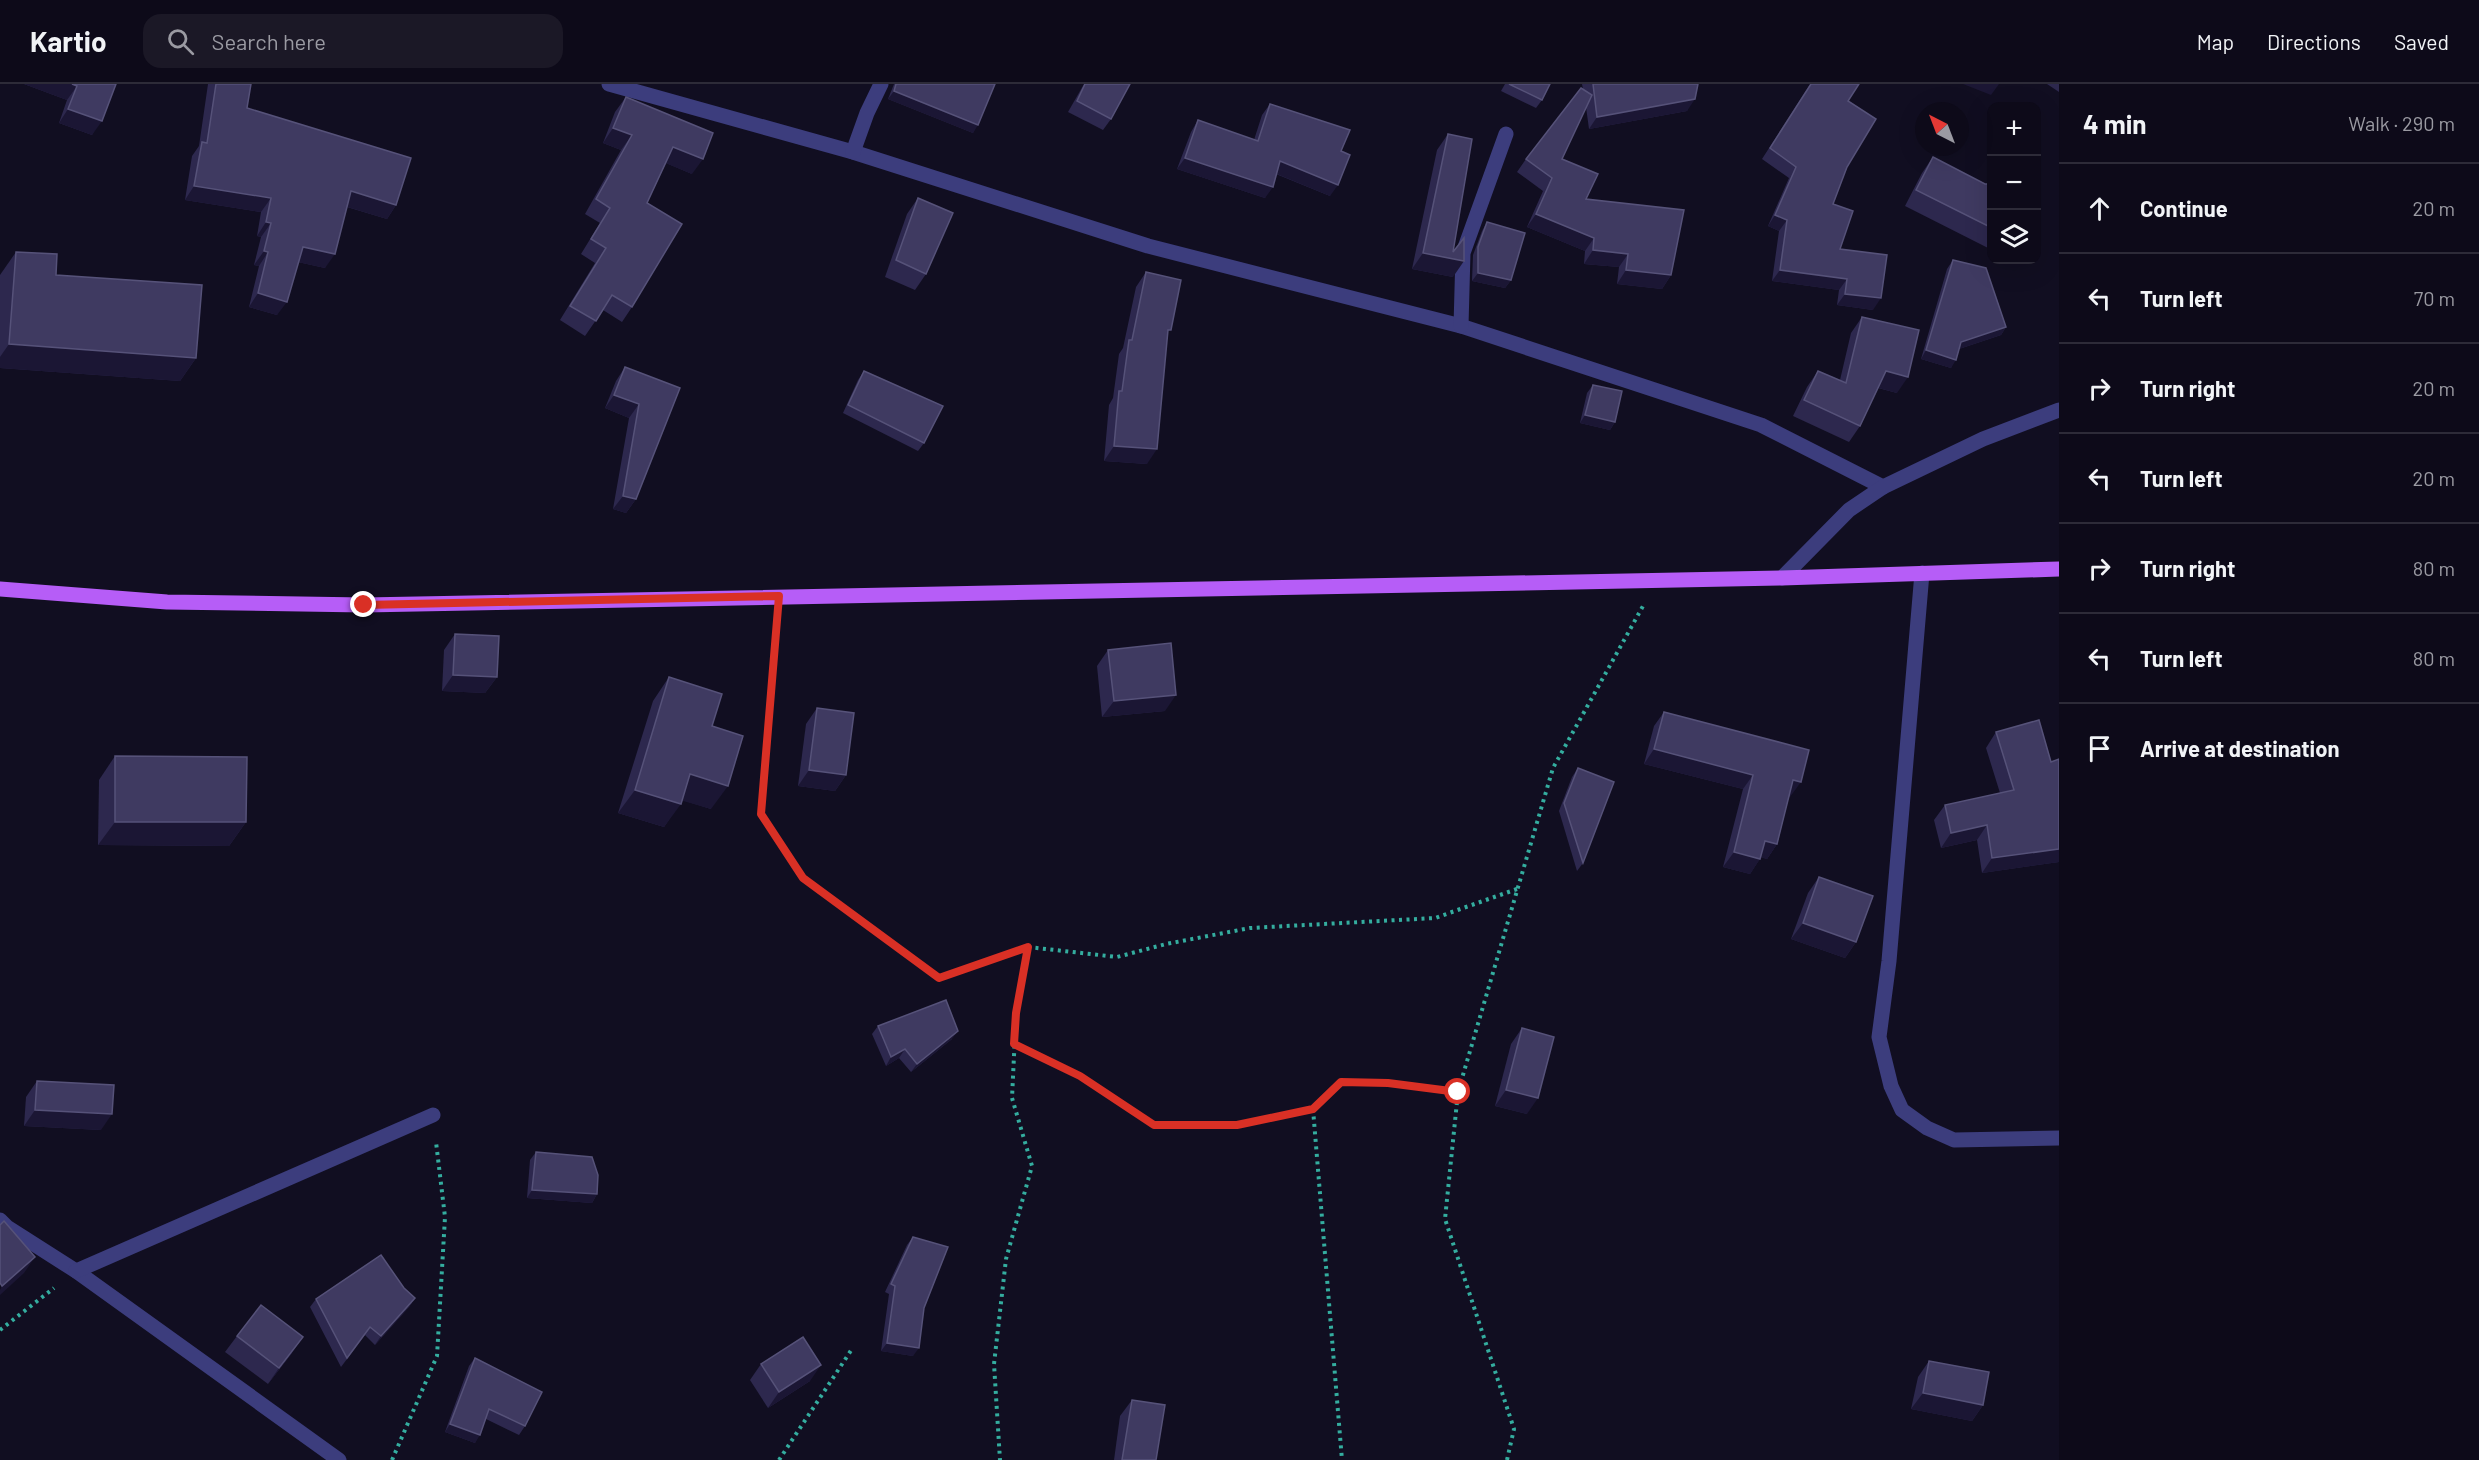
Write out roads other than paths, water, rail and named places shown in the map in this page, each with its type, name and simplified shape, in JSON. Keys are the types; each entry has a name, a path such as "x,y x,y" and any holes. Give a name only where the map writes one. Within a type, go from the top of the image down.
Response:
{"main road":[{"path":"0,589 167,602 364,605 1782,578 2059,569"}],"street":[{"path":"609,84 853,152 1148,246 1461,326 1761,425 1883,487"},
{"path":"853,152 867,113 881,84"},
{"path":"1461,326 1463,253 1506,134"},
{"path":"1782,578 1850,510 1883,487 1983,439 2059,410"},
{"path":"1922,573 1889,960 1879,1037 1891,1086 1902,1110 1927,1128 1954,1140 2059,1138"},
{"path":"76,1271 433,1115"},
{"path":"2,1225 76,1271 339,1460"}]}
